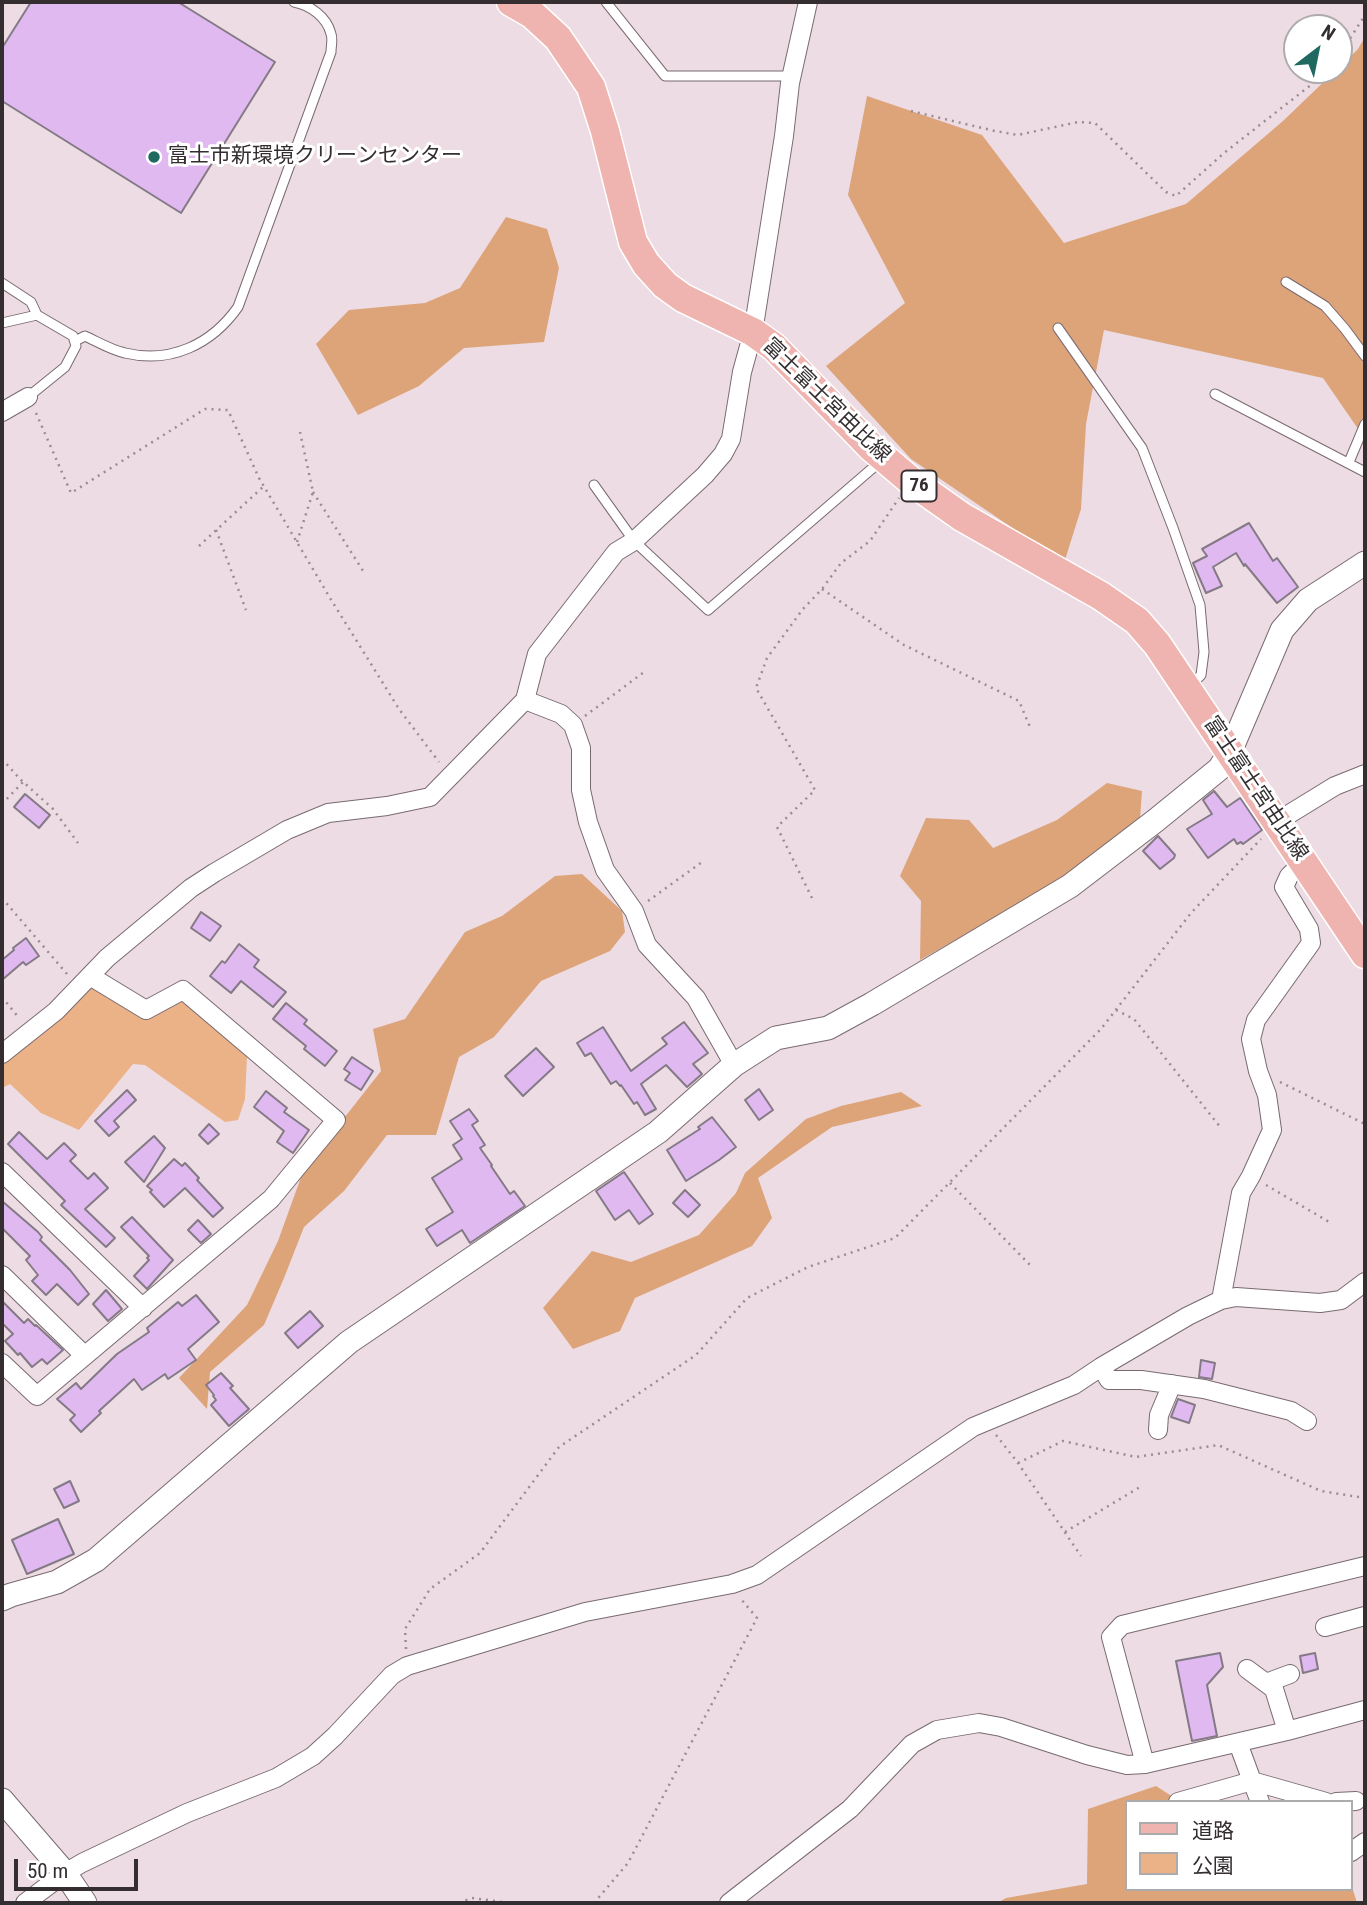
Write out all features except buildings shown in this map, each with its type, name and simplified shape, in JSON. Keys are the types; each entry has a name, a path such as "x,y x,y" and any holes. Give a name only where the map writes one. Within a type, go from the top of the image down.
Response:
{"main road":[{"name":"富士富士宮由比線","path":"511,2 532,14 558,38 591,87 634,242 646,264 665,285 683,298 753,332 774,347 883,458 911,481 962,517 1101,596 1137,621 1188,688 1365,954"}],"street":[{"path":"2,1054 57,1011 107,958 191,888 287,830 328,813 387,806 430,797 525,700 537,654 616,552 634,541 705,475 723,454 731,439 742,372 753,332 792,76 808,2"},
{"path":"2,412 28,397"},
{"path":"2,1599 57,1582 96,1560 349,1342 658,1132 734,1065 776,1038 828,1028 872,1004 1070,886 1135,837 1219,769 1230,752 1282,630 1308,600 1365,563"},
{"path":"525,700 561,714 573,725 581,748 581,790 588,822 605,870 634,911 647,944 696,998 734,1065"},
{"path":"1278,821 1335,786 1365,774"},
{"path":"1221,1300 1241,1192 1272,1130 1268,1095 1258,1071 1251,1039 1256,1020 1311,943 1308,929 1284,887 1289,876 1303,862"},
{"path":"2,1363 37,1396 271,1199 336,1120 183,989 146,1010 84,981"},
{"path":"2,1172 144,1308"},
{"path":"2,1275 84,1356"},
{"path":"25,1903 82,1863 187,1813 276,1778 313,1756 392,1675 407,1666 585,1612 732,1584 757,1575 973,1427 1074,1385 1188,1316 1221,1300 1236,1297 1320,1303 1341,1300 1365,1282"},
{"path":"1101,1367 1109,1380 1141,1380 1204,1389 1292,1411 1307,1421"},
{"path":"1158,1430 1159,1415 1172,1384"},
{"path":"1145,1763 1111,1637 1122,1625 1365,1566"},
{"path":"1325,1627 1365,1616"},
{"path":"1247,1669 1274,1689 1287,1731"},
{"path":"1266,1683 1290,1674"},
{"path":"729,1903 850,1810 912,1744 937,1730 979,1723 1001,1727 1127,1765 1287,1731 1365,1710"},
{"path":"1238,1742 1259,1800"},
{"path":"1185,1800 1252,1782 1319,1800"},
{"path":"2,1800 65,1873 85,1903"}],"lane":[{"path":"75,341 85,336 122,353 152,356 170,354 202,343 227,323 238,307 331,52 332,35 326,22 314,9 294,2"},
{"path":"606,2 665,76 792,76"},
{"path":"1286,282 1325,306 1365,356"},
{"path":"2,283 31,302 37,315 73,336 75,341 76,346 65,367 28,397"},
{"path":"2,323 37,315"},
{"path":"1058,328 1142,448 1173,527 1200,605 1205,652 1201,675 1188,688"},
{"path":"1215,394 1365,472"},
{"path":"1349,462 1365,424"},
{"path":"594,485 634,541 708,610 883,458"}],"path":[{"path":"1353,33 1365,15"},
{"path":"911,111 1018,135 1079,122 1095,124 1166,192 1175,196 1224,153 1312,84"},
{"path":"28,397 71,493 205,409 228,410 264,486 297,542 399,709 450,775"},
{"path":"300,432 313,492 365,574"},
{"path":"812,898 777,827 815,790 757,688 766,657 841,563 870,541 911,481"},
{"path":"199,546 264,486"},
{"path":"297,542 313,492"},
{"path":"216,530 246,610"},
{"path":"822,589 904,645 1019,701 1030,727"},
{"path":"573,725 644,672"},
{"path":"2,759 53,809 78,843"},
{"path":"2,804 23,782"},
{"path":"407,1666 405,1629 430,1590 480,1553 559,1447 696,1355 747,1298 808,1267 895,1238 1101,1029 1191,913 1278,821"},
{"path":"634,911 702,862"},
{"path":"2,898 84,981"},
{"path":"2,998 31,1031"},
{"path":"1116,1010 1134,1019 1221,1128"},
{"path":"1258,1071 1365,1124"},
{"path":"1251,1176 1331,1223"},
{"path":"950,1183 1030,1265"},
{"path":"986,1421 1081,1556"},
{"path":"1018,1463 1063,1441 1136,1457 1218,1445 1321,1491 1365,1498"},
{"path":"1065,1533 1140,1487"},
{"path":"594,1903 628,1863 757,1618 732,1584"},
{"path":"459,1903 472,1898 510,1903"}],"green space":[{"path":"86,979 151,1010 183,990 247,1056 245,1099 238,1120 225,1122 145,1065 133,1064 79,1130 41,1113 10,1084 2,1088 2,1054"}],"shaded area":[{"path":"1365,37 1365,439 1323,378 1104,330 1086,424 1081,509 1064,563 911,459 826,366 905,303 848,195 867,96 982,135 1064,243 1186,204 1283,121 1321,84 1353,84 1353,54"},
{"path":"506,217 547,229 559,268 544,342 464,348 419,386 358,415 316,344 349,310 425,303 460,288"},
{"path":"1107,783 1142,791 1140,819 1050,887 920,960 921,901 900,876 926,818 969,820 993,848 1057,820"},
{"path":"582,874 622,911 625,932 610,951 541,981 494,1037 459,1057 436,1135 387,1135 344,1191 304,1227 264,1325 210,1372 207,1409 179,1378 247,1305 278,1241 304,1169 381,1071 373,1029 405,1019 465,932 502,916 555,876"},
{"path":"901,1092 922,1106 832,1127 758,1178 772,1218 752,1246 635,1298 620,1331 573,1349 543,1308 592,1251 631,1262 699,1235 736,1193 745,1173 806,1119 841,1106"},
{"path":"1156,1786 1178,1800 1126,1800 1126,1891 1353,1890 1357,1903 997,1903 1006,1898 1087,1884 1088,1809"}],"place":[{"name":"富士市新環境クリーンセンター","path":"154,157"}]}
